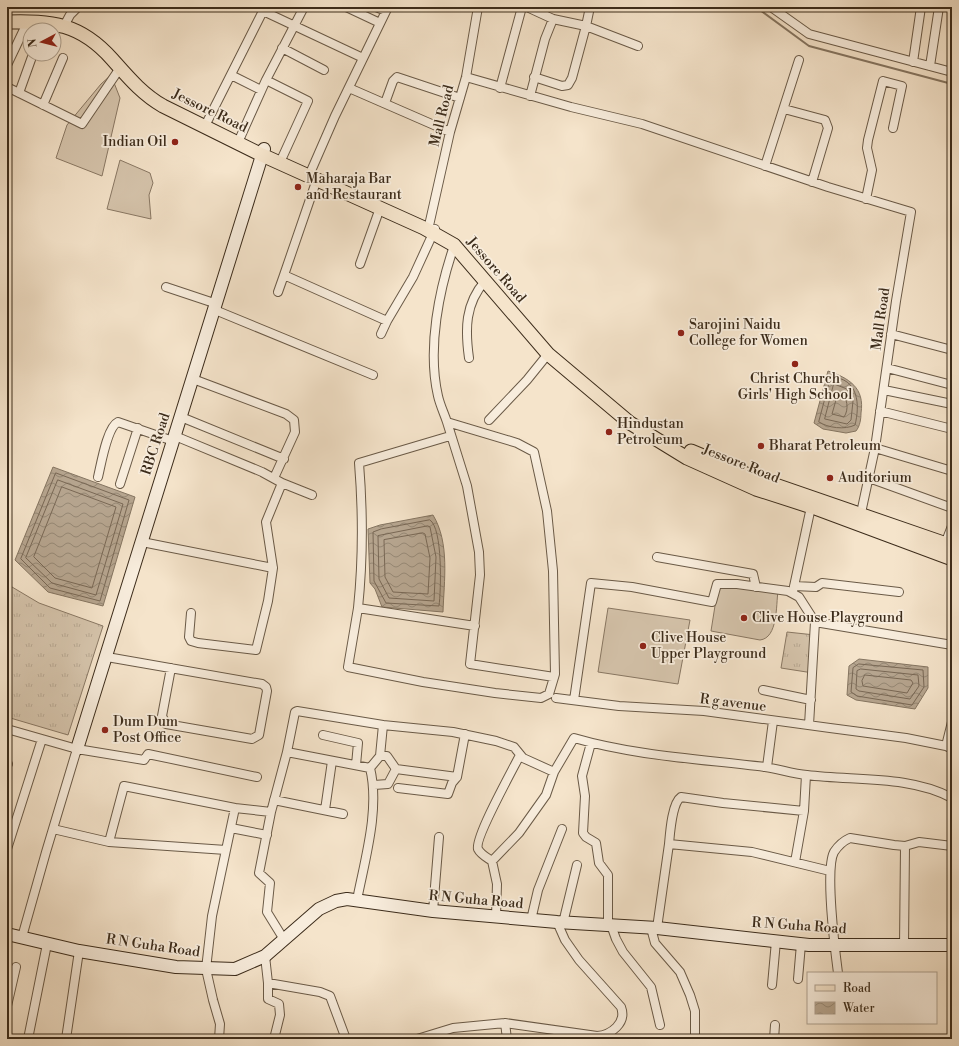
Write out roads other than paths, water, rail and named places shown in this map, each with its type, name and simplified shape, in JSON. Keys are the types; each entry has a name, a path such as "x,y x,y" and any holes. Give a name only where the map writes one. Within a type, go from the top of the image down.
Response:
{"main road":[{"name":"Jessore Road","path":"7,13 44,13 86,28 106,42 121,56 139,80 151,91 207,122 240,138 263,152 282,158 380,208 432,229"},
{"name":"Jessore Road","path":"7,22 31,22"},
{"name":"Jessore Road","path":"62,23 66,22 111,57 137,88 150,99 432,229 455,243 493,280 535,330 570,365 654,435"},
{"name":"Jessore Road","path":"455,243 485,281 548,354 630,422 675,447 702,466 738,482 952,559"},
{"name":"Jessore Road","path":"675,447 736,471 861,514 950,547"},
{"path":"675,447 731,474 950,547"}],"street":[{"path":"66,22 78,7"},
{"path":"240,138 261,90 304,7"},
{"path":"346,7 380,23"},
{"path":"278,292 314,175 349,88 387,9 376,7"},
{"name":"Mall Road","path":"381,334 413,277 432,229 450,132 466,76 478,7"},
{"path":"500,88 522,7"},
{"path":"527,7 553,19 586,26 638,46"},
{"path":"534,77 562,86 568,85 572,78 590,7"},
{"path":"682,7 695,7"},
{"path":"772,7 809,34 952,72"},
{"path":"913,62 922,7"},
{"path":"930,66 940,7"},
{"path":"207,122 263,11 363,58"},
{"path":"530,96 534,77 553,19"},
{"path":"7,65 28,21"},
{"path":"282,48 324,70"},
{"path":"43,105 63,58"},
{"path":"765,166 798,60"},
{"path":"19,93 30,62"},
{"path":"7,88 82,124 120,68"},
{"path":"231,75 261,90"},
{"name":"Mall Road","path":"466,76 500,88 642,124 812,182 911,212 891,334 875,448 861,514"},
{"path":"385,104 393,81 397,77 460,98"},
{"path":"266,80 308,102 282,158"},
{"path":"866,199 872,170 867,148 868,140 883,81 902,86 893,128"},
{"path":"349,88 450,132"},
{"path":"784,109 813,116 825,120 827,123 828,128 812,182"},
{"name":"RBC Road","path":"77,749 107,657 263,152"},
{"path":"360,264 380,208"},
{"path":"455,243 434,331 438,396 467,486 477,536 480,575 470,664 554,678"},
{"path":"284,275 387,321"},
{"path":"469,358 466,339 466,320 473,297 485,281"},
{"path":"166,288 216,307 373,375"},
{"path":"891,334 952,350"},
{"path":"489,420 527,380 548,354"},
{"path":"887,368 952,385"},
{"path":"193,379 286,414 292,418 296,424 295,432 284,459 274,478"},
{"path":"884,390 952,404"},
{"path":"880,411 952,430"},
{"path":"181,418 284,459"},
{"path":"98,477 109,435 115,424 122,422 174,439 274,478 282,483 312,495"},
{"path":"447,422 517,443 534,452 547,512 553,571 554,678 549,694 541,698 470,690 348,667 361,581 363,513 359,463 450,436"},
{"path":"120,484 138,428"},
{"path":"875,448 952,471"},
{"path":"869,478 952,508"},
{"path":"191,613 188,637 191,641 256,650 268,601 273,568 266,522 282,483"},
{"path":"809,725 815,622 794,590 811,507"},
{"path":"950,547 952,526"},
{"path":"142,542 273,568"},
{"path":"657,557 754,574 756,587"},
{"path":"574,700 591,583 632,587 712,602 718,584 788,591 816,587 822,583 899,592"},
{"path":"358,608 475,626"},
{"path":"815,622 952,645"},
{"path":"107,657 171,668 266,687 267,691 258,735 252,739 166,724 162,716 171,668"},
{"path":"763,690 811,700"},
{"name":"R g avenue","path":"556,698 619,706 704,711 906,738 949,748"},
{"path":"283,938 267,912 270,883 259,874 271,812 287,752 295,712 297,711 383,725 465,734 496,741 514,747 523,758 554,772"},
{"path":"767,767 773,721"},
{"path":"949,748 952,722"},
{"path":"370,768 380,756 383,725"},
{"path":"7,729 77,749 144,760 148,754 257,777"},
{"path":"398,788 448,794 452,783 457,777 465,734"},
{"path":"323,735 358,743 356,765"},
{"path":"492,861 520,833 546,795 554,772 574,738 606,747 667,756 767,767 806,775 842,776 913,785 941,792 952,798"},
{"path":"7,849 42,739"},
{"path":"591,743 581,781 585,796 583,833 586,837 596,843 599,863 608,875 610,925 616,940 623,952 651,987 660,1025"},
{"path":"22,938 77,749"},
{"path":"287,752 370,768"},
{"path":"496,916 497,884 492,861 481,853 478,849 478,843 483,828 520,755"},
{"path":"380,756 387,756 396,769 457,777"},
{"path":"325,810 332,761"},
{"path":"357,900 373,807 374,785 370,768"},
{"path":"374,785 388,784 396,769"},
{"path":"795,862 804,811 806,775"},
{"path":"109,842 124,786 235,808 271,812"},
{"path":"695,1039 695,1011 690,995 680,972 655,943 654,928 674,811 678,799 681,797 723,803 804,811"},
{"path":"274,800 343,814"},
{"path":"219,1039 220,1024 206,969 212,916 235,808"},
{"path":"231,828 267,835"},
{"path":"53,829 109,842 226,850"},
{"path":"531,920 538,890 562,829"},
{"path":"433,911 439,837"},
{"path":"838,972 834,945 830,871 834,853 844,841 850,838 905,846 919,842 952,846"},
{"path":"669,844 752,852 830,871"},
{"path":"904,946 905,846"},
{"path":"417,1039 447,1030 505,1023 597,1038 605,1036 618,1026 623,1016 623,1011 617,1001 579,960 565,940 560,922 577,865"},
{"name":"R N Guha Road","path":"7,934 79,951 176,967 235,969 265,956 283,938 326,905 336,901 357,900 433,911 531,920 654,928 801,944 952,946"},
{"path":"772,985 776,941"},
{"path":"28,1039 47,944"},
{"path":"798,979 801,944"},
{"path":"66,1039 79,951"},
{"path":"265,956 268,999 279,1004 280,1010 274,1039"},
{"path":"7,1006 16,967"},
{"path":"268,983 320,992 328,995 331,998 346,1039"},
{"path":"505,1023 507,1039"},
{"path":"774,1039 775,1025"},
{"path":"446,1039 447,1030"}],"water":[{"path":"828,371 849,381 858,391 862,404 861,418 856,431 846,433 823,429 814,423"},
{"path":"53,467 135,497 103,606 48,592 15,560"},
{"path":"433,515 442,538 444,550 445,575 443,612 382,607 375,589 370,583 368,529 380,525"},
{"path":"859,659 928,667 928,688 915,709 856,700 847,695 849,666"}],"waterway":[{"path":"756,7 809,46 952,84"}],"place":[{"name":"Indian Oil","path":"175,142"},
{"name":"Maharaja Bar and Restaurant","path":"298,187"},
{"name":"Sarojini Naidu College for Women","path":"681,333"},
{"name":"Christ Church Girls' High School","path":"795,364"},
{"name":"Hindustan Petroleum","path":"609,432"},
{"name":"Bharat Petroleum","path":"761,446"},
{"name":"Auditorium","path":"830,478"},
{"name":"Clive House Playground","path":"744,618"},
{"name":"Clive House Upper Playground","path":"643,646"},
{"name":"Dum Dum Post Office","path":"105,730"}]}
